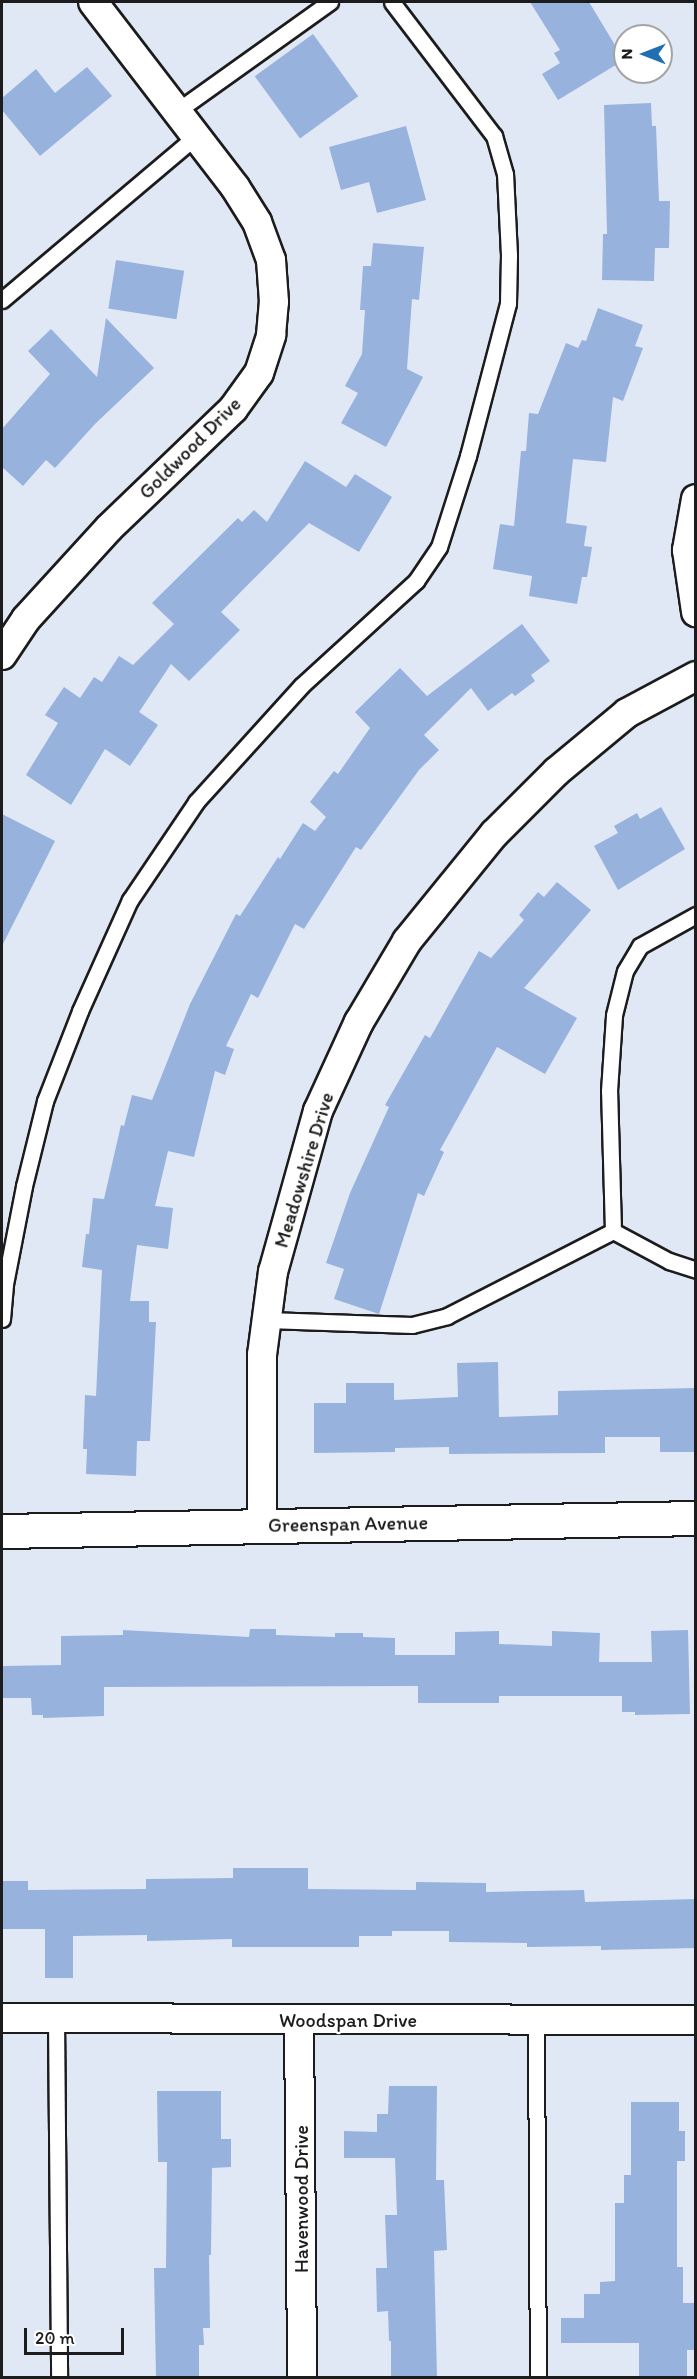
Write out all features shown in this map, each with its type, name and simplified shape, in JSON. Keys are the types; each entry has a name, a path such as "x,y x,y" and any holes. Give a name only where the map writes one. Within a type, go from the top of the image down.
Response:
{"street":[{"name":"Goldwood Drive","path":"2,655 26,619 110,528 233,409 259,373 272,324 274,302 271,260 257,222 235,187 93,2"},
{"path":"696,499 687,550 696,612"},
{"name":"Meadowshire Drive","path":"262,1525 262,1355 273,1272 318,1111 358,1022 407,941 494,834 556,772 627,713 696,676"},
{"name":"Greenspan Avenue","path":"2,1531 696,1518"},
{"name":"Woodspan Drive","path":"2,2018 696,2020"},
{"name":"Havenwood Drive","path":"299,2020 302,2378"}],"lane":[{"path":"177,111 330,2"},
{"path":"2,1319 5,1284 24,1186 45,1101 80,1011 130,900 196,802 301,686 416,581 439,547 468,456 508,303 509,255 505,174 494,136 392,2"},
{"path":"2,300 196,136"},
{"path":"613,1231 609,1091 614,1015 625,971 640,946 696,915"},
{"path":"267,1320 412,1325 447,1316 613,1231"},
{"path":"613,1231 669,1261 696,1270"},
{"path":"56,2018 59,2378"},
{"path":"536,2020 538,2378"}],"building":[{"path":"530,2 589,2 613,42 613,67 558,100 542,74 560,63 554,53 560,50"},
{"path":"313,34 358,96 300,139 255,76"},
{"path":"87,67 112,96 40,156 2,110 2,98 36,69 55,93"},
{"path":"651,103 652,126 656,126 659,201 670,201 669,248 655,248 654,281 602,280 603,234 607,234 604,105"},
{"path":"406,126 426,200 377,213 369,182 341,190 329,147"},
{"path":"373,243 424,247 419,300 412,299 407,369 423,377 386,447 341,423 358,393 345,386 362,354 365,310 360,310 363,266 371,266"},
{"path":"116,260 184,271 176,319 108,308"},
{"path":"598,308 643,325 635,346 643,348 623,401 613,397 606,462 573,459 566,523 587,526 584,546 592,547 587,577 582,577 577,604 529,596 532,576 493,569 500,524 514,526 521,451 526,451 529,413 538,414 566,343 578,348 582,340 586,341"},
{"path":"106,318 154,368 95,424 55,468 46,460 23,486 2,467 2,429 50,374 28,351 51,329 97,377"},
{"path":"305,461 346,487 355,474 392,497 359,552 309,523 221,612 240,630 189,681 171,664 139,712 158,725 130,766 105,749 71,805 26,775 58,723 45,715 64,687 80,698 94,677 102,682 119,656 133,665 174,624 152,603 238,518 242,522 254,510 267,522"},
{"path":"522,624 550,661 531,675 535,681 515,696 512,693 488,711 471,688 424,735 439,750 419,770 361,850 356,847 304,929 295,924 258,998 251,994 226,1046 234,1049 225,1075 215,1071 194,1157 168,1151 155,1206 173,1208 168,1249 137,1245 130,1301 149,1301 149,1322 156,1322 150,1441 137,1441 136,1476 86,1474 87,1449 83,1449 85,1395 96,1396 102,1270 82,1267 86,1234 89,1234 93,1198 104,1199 121,1125 124,1126 132,1095 152,1100 190,1004 236,914 240,916 303,823 315,831 326,817 310,802 334,771 338,774 370,728 355,712 400,668 427,696"},
{"path":"661,807 685,849 618,890 594,846 618,833 614,826 637,813 640,819"},
{"path":"2,814 55,841 2,946"},
{"path":"557,882 591,910 524,988 577,1018 545,1074 497,1047 440,1150 444,1152 424,1196 418,1193 379,1314 334,1299 344,1269 326,1263 350,1193 389,1107 385,1105 425,1035 430,1038 479,951 491,958 524,920 519,915 538,892 544,897"},
{"path":"498,1362 499,1417 558,1415 558,1391 696,1388 696,1452 660,1452 660,1437 605,1437 605,1453 449,1454 449,1447 395,1448 395,1452 314,1453 314,1403 346,1403 346,1383 394,1383 394,1400 458,1397 457,1363"},
{"path":"250,1629 276,1629 276,1635 335,1637 335,1633 363,1633 363,1637 395,1638 395,1655 455,1655 455,1632 499,1631 499,1644 552,1646 552,1631 600,1633 599,1662 652,1662 651,1631 688,1630 690,1714 635,1715 635,1712 622,1712 622,1696 499,1696 499,1703 418,1703 418,1686 104,1687 104,1716 43,1718 43,1715 32,1715 31,1698 2,1698 2,1666 61,1665 61,1636 123,1635 123,1630 249,1637"},
{"path":"233,1868 308,1868 308,1889 416,1890 416,1882 486,1883 486,1892 584,1890 585,1902 696,1899 696,1948 601,1950 601,1946 527,1947 527,1943 449,1942 449,1931 392,1931 392,1936 359,1936 359,1947 232,1947 232,1939 147,1941 147,1935 73,1936 73,1978 45,1978 45,1929 2,1929 2,1881 28,1881 28,1890 146,1889 146,1879 233,1878"},
{"path":"389,2086 437,2086 436,2180 444,2180 447,2250 434,2251 437,2378 391,2378 388,2311 377,2312 376,2268 387,2268 385,2215 397,2215 395,2158 344,2158 344,2131 377,2132 377,2114 388,2114"},
{"path":"157,2091 221,2091 221,2139 231,2139 231,2167 212,2168 211,2255 209,2255 210,2328 203,2328 204,2345 199,2345 199,2378 156,2378 154,2268 166,2268 167,2162 158,2162"},
{"path":"631,2102 679,2102 679,2131 685,2131 685,2161 677,2161 677,2267 683,2267 683,2303 695,2303 696,2350 687,2350 687,2378 639,2378 639,2343 561,2343 561,2318 584,2318 584,2294 600,2294 600,2282 615,2281 615,2203 624,2203 624,2175 631,2175"}]}
